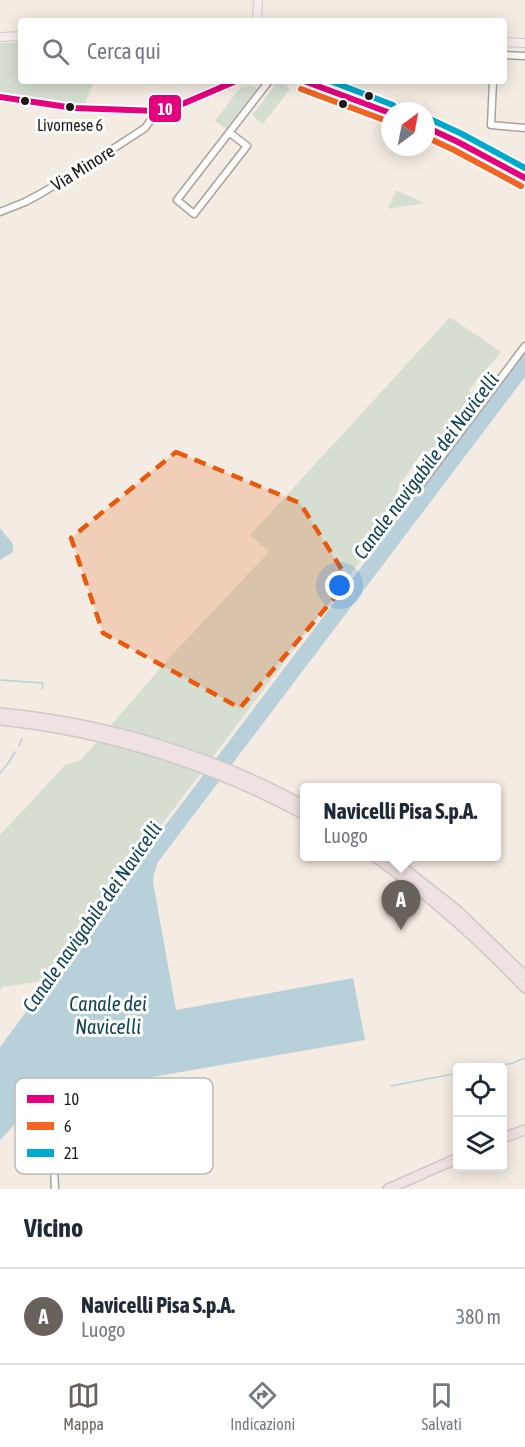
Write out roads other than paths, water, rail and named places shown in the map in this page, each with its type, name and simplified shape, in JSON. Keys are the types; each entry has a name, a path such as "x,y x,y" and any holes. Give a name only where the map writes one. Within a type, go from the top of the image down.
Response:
{"highway":[{"path":"0,713 39,717 193,764 260,792 300,812"},
{"path":"0,720 70,727 142,740 199,758 248,778 300,804"},
{"path":"381,861 461,924 525,988"},
{"path":"395,861 471,922 525,976"},
{"path":"507,1136 525,1127"},
{"path":"388,1189 453,1160"}],"main road":[{"path":"256,18 258,0"},
{"path":"0,37 18,36"},
{"path":"507,42 525,43"}],"street":[{"path":"507,56 525,56"},
{"path":"0,97 74,108 157,111 180,105 229,84"},
{"path":"230,133 247,146 194,214 177,200 267,84"},
{"path":"312,84 381,110"},
{"path":"493,84 491,125 525,128"},
{"name":"Via Minore","path":"0,212 40,194 118,146 145,128 157,111"},
{"path":"435,131 525,178"},
{"path":"418,488 525,346"},
{"path":"54,1174 55,1189"}],"water":[{"name":"Canale dei Navicelli","path":"525,351 525,377 158,862 154,874 153,882 176,1010 353,978 365,1040 146,1078 15,1078 15,1124 0,1140 0,1047"},
{"path":"0,528 13,544 13,552 0,560"}],"waterway":[{"path":"0,680 43,683 42,689"},
{"path":"19,746 22,739"},
{"path":"0,773 15,752"},
{"path":"507,1064 525,1058"},
{"path":"391,1086 453,1074"}],"place":[{"name":"Livornese 6","path":"70,107"},
{"name":"Navicelli Pisa S.p.A.","path":"401,930"}],"water label":[{"name":"Canale navigabile dei Navicelli","path":"426,466"},
{"name":"Canale navigabile dei Navicelli","path":"92,917"}]}
